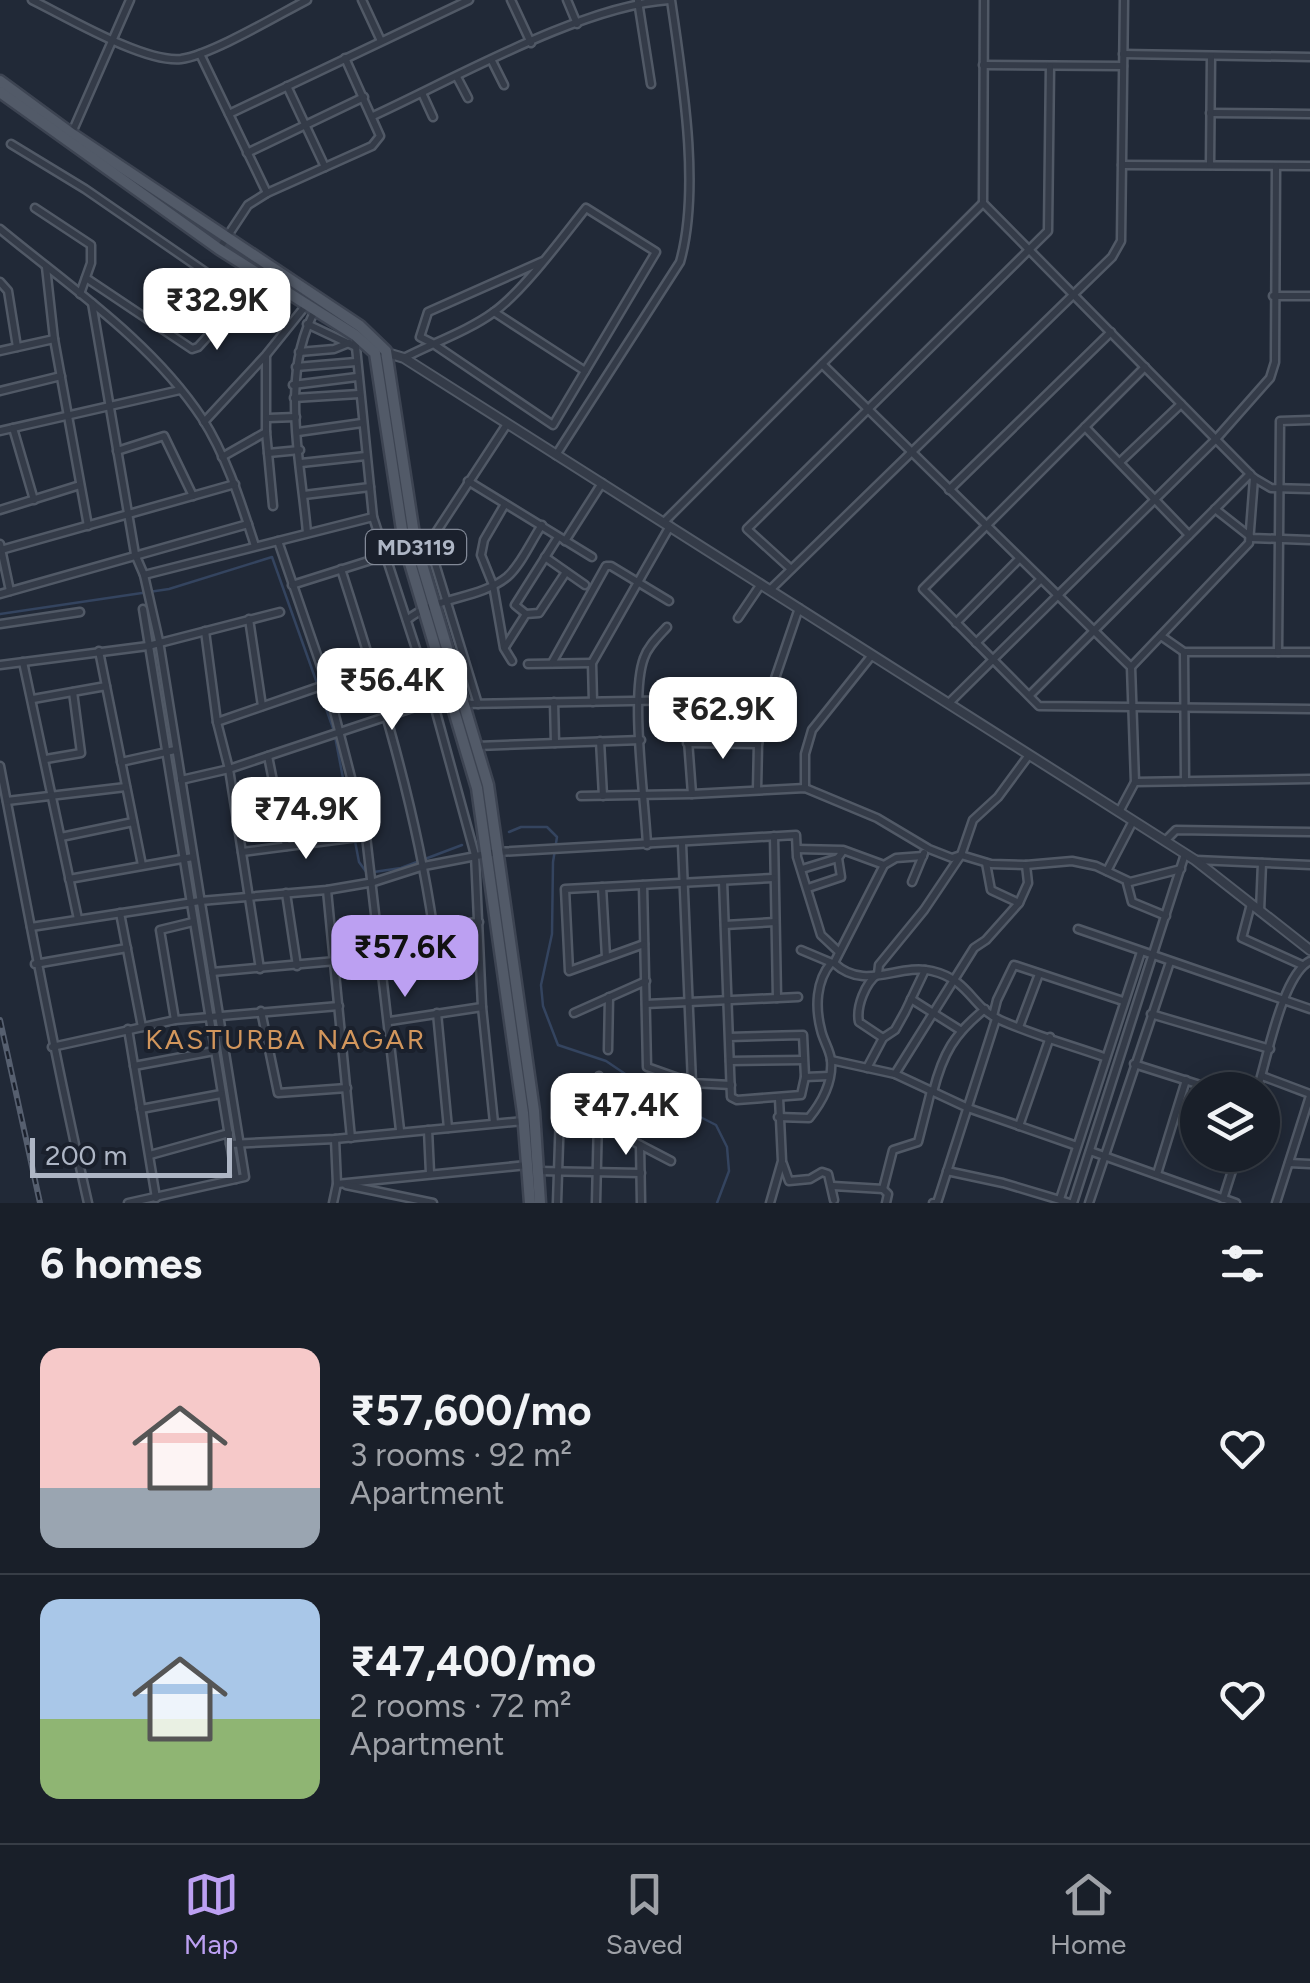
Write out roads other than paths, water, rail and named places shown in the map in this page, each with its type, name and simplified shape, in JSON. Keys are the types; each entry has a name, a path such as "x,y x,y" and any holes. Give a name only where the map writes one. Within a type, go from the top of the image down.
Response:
{"main road":[{"path":"2,90 314,305 354,338 380,352"},
{"name":"MD3119","path":"380,352 427,606 470,747 488,785 486,853 540,1203"},
{"name":"MD3119","path":"427,606 463,704 470,747"},
{"name":"MD3119","path":"529,1120 530,1203"}],"street":[{"path":"32,0 144,54 171,60 200,54 307,0"},
{"path":"69,138 130,0"},
{"path":"362,0 381,41"},
{"path":"229,114 469,0"},
{"path":"512,0 531,43"},
{"path":"567,0 577,24"},
{"path":"373,116 577,24 638,1 670,0 685,98 689,230 680,262 556,456"},
{"path":"984,0 983,203 1252,476 1278,489 1310,489"},
{"path":"770,590 1112,257 1121,241 1124,0"},
{"path":"638,1 650,84"},
{"path":"200,54 267,194"},
{"path":"1123,54 1310,57"},
{"path":"1210,164 1211,56"},
{"path":"222,244 248,205 372,146 380,136 345,58"},
{"path":"492,61 504,84"},
{"path":"983,65 1123,66"},
{"path":"791,570 747,529 1048,231 1050,66"},
{"path":"457,77 468,98"},
{"path":"287,86 325,166"},
{"path":"422,93 433,117"},
{"path":"247,153 364,98"},
{"path":"1210,113 1310,114"},
{"path":"12,144 144,230 233,292 240,301 192,349 86,278"},
{"path":"1122,165 1310,166"},
{"path":"948,704 1216,439 1270,378 1275,362 1276,166"},
{"path":"593,702 592,663 641,582 667,524 983,203"},
{"path":"35,208 91,245 93,252 80,294"},
{"path":"404,358 432,343 494,312 542,261 586,208 656,252 554,425 432,343 420,337 428,312 542,261"},
{"path":"0,229 92,303 165,370 204,422 222,457 255,546"},
{"path":"46,267 54,339 88,526"},
{"path":"0,282 8,291 18,347"},
{"path":"1274,296 1310,296"},
{"path":"92,303 135,554 159,641 245,1177 128,1203"},
{"path":"307,533 293,385 314,305"},
{"path":"204,422 314,305"},
{"path":"0,313 12,310"},
{"path":"494,312 586,371"},
{"path":"307,324 354,338"},
{"path":"949,490 1111,332"},
{"path":"299,352 334,349 354,338"},
{"path":"354,338 372,517 448,752 486,853 479,922 482,1007 494,1123"},
{"path":"0,351 54,339"},
{"path":"380,352 404,358 1195,860 1310,950"},
{"path":"266,354 266,432 273,506"},
{"path":"296,368 356,362"},
{"path":"822,364 1131,667 1135,782 1119,812"},
{"path":"1144,367 922,589 1039,706 1310,709"},
{"path":"0,392 61,376"},
{"path":"293,385 357,377"},
{"path":"0,431 180,390"},
{"path":"294,398 359,394"},
{"path":"1120,462 1181,404"},
{"path":"268,418 297,417"},
{"path":"1278,652 1282,538 1278,489 1280,421 1310,420"},
{"path":"298,432 362,423"},
{"path":"478,704 433,558 433,538 507,424"},
{"path":"1085,426 1189,535"},
{"path":"14,428 34,500"},
{"path":"222,457 266,432"},
{"path":"117,451 164,436 193,496"},
{"path":"268,453 300,450"},
{"path":"301,464 366,456"},
{"path":"1030,695 1252,476"},
{"path":"1131,667 1252,538 1252,476"},
{"path":"468,481 592,557"},
{"path":"566,572 540,613 526,614 515,605 545,557 602,483"},
{"path":"10,591 1,547 234,484"},
{"path":"0,510 80,485"},
{"path":"304,496 370,488"},
{"path":"505,504 484,540 481,554 493,586 504,648 512,662"},
{"path":"1216,508 1252,538 1310,540"},
{"path":"145,579 372,517"},
{"path":"0,594 248,524"},
{"path":"407,620 427,606 493,586 510,575 542,524"},
{"path":"278,541 326,684 366,836 400,1130"},
{"path":"292,586 384,556"},
{"path":"545,557 585,585"},
{"path":"956,623 1020,559"},
{"path":"552,663 606,566 641,582 669,601"},
{"path":"342,569 389,716 424,866 433,926 479,922"},
{"path":"976,643 1041,579"},
{"path":"738,618 761,584"},
{"path":"757,790 758,744 767,702 799,608"},
{"path":"143,609 236,1179"},
{"path":"0,624 80,612"},
{"path":"0,665 148,646 280,612"},
{"path":"504,648 526,614"},
{"path":"249,619 262,706"},
{"path":"647,845 638,701 644,659 667,627"},
{"path":"206,631 217,722 229,769 260,969"},
{"path":"1161,636 1184,652 1310,652"},
{"path":"98,651 142,865"},
{"path":"1184,652 1185,781"},
{"path":"805,788 804,754 812,730 872,654"},
{"path":"24,662 78,920"},
{"path":"528,664 592,663"},
{"path":"217,722 326,684"},
{"path":"33,698 106,686"},
{"path":"46,758 81,754 73,692"},
{"path":"181,780 229,769 434,700"},
{"path":"685,700 692,794"},
{"path":"554,702 555,743"},
{"path":"463,704 767,702"},
{"path":"448,752 470,747 641,740"},
{"path":"600,741 603,796"},
{"path":"687,744 758,744"},
{"path":"121,762 176,750"},
{"path":"882,1038 859,1022 858,1014 872,978 960,855 973,820 998,797 1030,755"},
{"path":"268,756 286,846"},
{"path":"0,766 52,1046 88,1203"},
{"path":"1135,782 1310,779"},
{"path":"6,801 126,788"},
{"path":"580,796 805,788 877,818 925,852 952,858 960,855 985,862 1026,865 1072,861 1107,871 1127,882 1181,870"},
{"path":"172,792 183,790"},
{"path":"1107,871 1133,821"},
{"path":"61,837 133,822"},
{"path":"1165,841 1176,830 1310,832"},
{"path":"31,927 190,902 327,890 372,875 486,853 796,835 821,935 839,952"},
{"path":"242,852 366,836"},
{"path":"774,836 777,998"},
{"path":"682,844 692,1083"},
{"path":"797,849 844,850 884,864"},
{"path":"802,869 838,858 844,850"},
{"path":"778,1117 809,1118 821,1102 831,1060 820,1027 821,977 833,963 884,864 925,852"},
{"path":"912,882 925,852"},
{"path":"947,1171 1072,1203 1185,854"},
{"path":"69,879 193,857"},
{"path":"808,888 842,876 838,858"},
{"path":"1195,860 1310,866"},
{"path":"985,862 991,890 1018,903"},
{"path":"1260,910 1262,863"},
{"path":"899,1076 937,1014 954,977 974,948 1018,903 1028,883 1026,865"},
{"path":"644,944 569,971 565,889 774,878"},
{"path":"723,881 731,1097 800,1097 805,1076 803,1035 729,1037"},
{"path":"1127,882 1132,902 1166,916"},
{"path":"643,885 646,1067 692,1083 731,1086"},
{"path":"602,887 606,957"},
{"path":"327,890 351,1138"},
{"path":"286,893 297,966"},
{"path":"1252,904 1242,938 1306,963 1284,1000 1263,1072"},
{"path":"120,914 142,1027"},
{"path":"175,1020 160,930 193,922"},
{"path":"725,924 775,922"},
{"path":"1078,928 1310,1009"},
{"path":"36,964 127,948"},
{"path":"801,950 845,972 872,978 926,969 954,977 995,1018 1104,1057"},
{"path":"1060,1199 1141,952"},
{"path":"212,972 381,958"},
{"path":"1089,1203 1170,962"},
{"path":"933,1203 937,1203 968,1108 997,1000 1014,965 1123,1001"},
{"path":"868,1068 882,1038 894,1030 926,969"},
{"path":"1019,1027 1039,974"},
{"path":"574,1013 646,981"},
{"path":"608,1050 610,997"},
{"path":"646,1004 798,997"},
{"path":"911,999 960,1030"},
{"path":"52,1046 175,1020 339,1006"},
{"path":"390,1021 482,1007"},
{"path":"884,1189 893,1150 918,1142 943,1058 960,1030 985,1008"},
{"path":"261,1011 278,1092 347,1088"},
{"path":"437,1013 448,1128"},
{"path":"1151,1014 1270,1049"},
{"path":"128,1029 156,1198"},
{"path":"1019,1126 1050,1037"},
{"path":"134,1066 214,1051"},
{"path":"730,1061 803,1060"},
{"path":"831,1060 899,1076 968,1108 1078,1146"},
{"path":"1134,1064 1180,1078"},
{"path":"596,1203 599,1076"},
{"path":"805,1076 829,1076"},
{"path":"558,1203 562,1082"},
{"path":"1276,1203 1310,1095 1280,1083"},
{"path":"140,1109 221,1094"},
{"path":"778,1098 787,1181 828,1174 834,1200"},
{"path":"1156,1174 1180,1099"},
{"path":"230,1144 351,1138 400,1130 529,1120"},
{"path":"598,1123 671,1161"},
{"path":"428,1130 430,1174"},
{"path":"150,1155 229,1133"},
{"path":"333,1203 337,1184 335,1139"},
{"path":"640,1144 640,1203"},
{"path":"1090,1151 1236,1203"},
{"path":"770,1203 782,1159"},
{"path":"1290,1163 1310,1164"},
{"path":"337,1184 527,1165"},
{"path":"538,1171 640,1173"},
{"path":"1223,1199 1232,1172"},
{"path":"337,1184 432,1203"},
{"path":"833,1186 884,1189 888,1194 886,1203"}],"waterway":[{"path":"0,614 169,589 272,557 334,731 359,862 367,873 401,868 462,845"},
{"path":"509,832 521,827 547,827 557,837 552,934 541,985 543,1006 558,1045 606,1061 655,1094 716,1125 727,1147 729,1171 717,1203"}],"railway":[{"path":"0,1020 40,1203"}],"district":[{"name":"KASTURBA NAGAR","path":"286,1039"}]}
